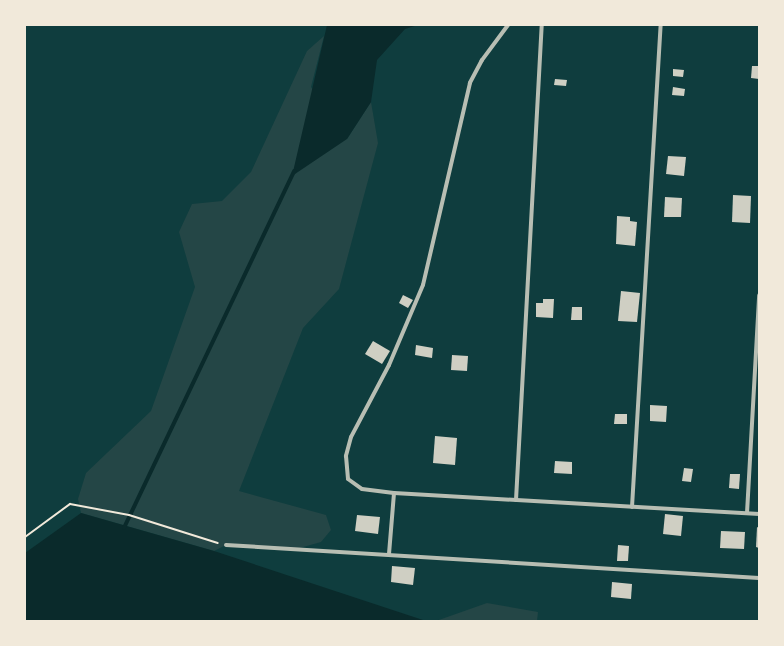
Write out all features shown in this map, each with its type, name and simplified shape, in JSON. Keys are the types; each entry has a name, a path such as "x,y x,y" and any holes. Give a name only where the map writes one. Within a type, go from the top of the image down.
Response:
{"street":[{"path":"508,25 482,60 470,84 423,285 389,365 347,448 346,471 352,484 368,491 394,494 759,514"},
{"path":"516,500 542,25"},
{"path":"632,507 661,25"},
{"path":"747,513 759,295"},
{"path":"388,554 394,494"},
{"path":"226,545 759,578"}],"path":[{"path":"25,537 70,504 129,515 226,545"}],"shaded area":[{"path":"327,25 418,25 405,29 377,60 371,102 347,139 292,176"},
{"path":"324,36 311,87 347,139 371,102 378,143 339,289 303,328 239,491 326,515 331,530 321,542 296,549 226,545 214,551 81,513 78,499 86,473 151,411 195,287 179,232 192,204 222,201 251,172 307,51"},
{"path":"81,513 214,551 426,621 25,621 25,553"},
{"path":"487,603 538,612 537,621 436,621"}],"building":[{"path":"752,66 759,66 759,79 751,78"},
{"path":"673,69 684,70 683,77 673,76"},
{"path":"555,79 567,80 566,86 554,85"},
{"path":"673,87 685,89 684,96 672,95"},
{"path":"668,156 686,157 684,176 666,174"},
{"path":"733,195 751,196 750,223 732,222"},
{"path":"665,197 682,198 681,217 664,217"},
{"path":"617,216 630,217 630,221 637,222 635,246 616,244"},
{"path":"621,291 640,293 637,322 618,321"},
{"path":"403,295 413,300 408,308 399,303"},
{"path":"543,299 554,299 553,318 536,317 536,303 543,303"},
{"path":"572,307 582,307 582,320 571,320"},
{"path":"373,341 390,351 382,364 365,354"},
{"path":"416,345 433,348 432,358 415,355"},
{"path":"452,355 468,356 467,371 451,370"},
{"path":"650,405 667,406 666,422 650,421"},
{"path":"615,414 627,414 627,424 614,424"},
{"path":"435,436 457,438 455,465 433,463"},
{"path":"555,461 572,462 572,474 554,473"},
{"path":"684,468 693,469 691,482 682,481"},
{"path":"730,474 740,474 739,489 729,488"},
{"path":"665,514 683,516 681,536 663,534"},
{"path":"357,515 380,517 378,534 355,531"},
{"path":"757,527 759,528 759,548 756,547"},
{"path":"721,531 745,532 744,549 720,548"},
{"path":"618,545 629,546 628,561 617,561"},
{"path":"392,566 415,568 413,585 391,582"},
{"path":"612,582 632,584 631,599 611,597"}],"waterway":[{"path":"124,528 294,172"}]}
